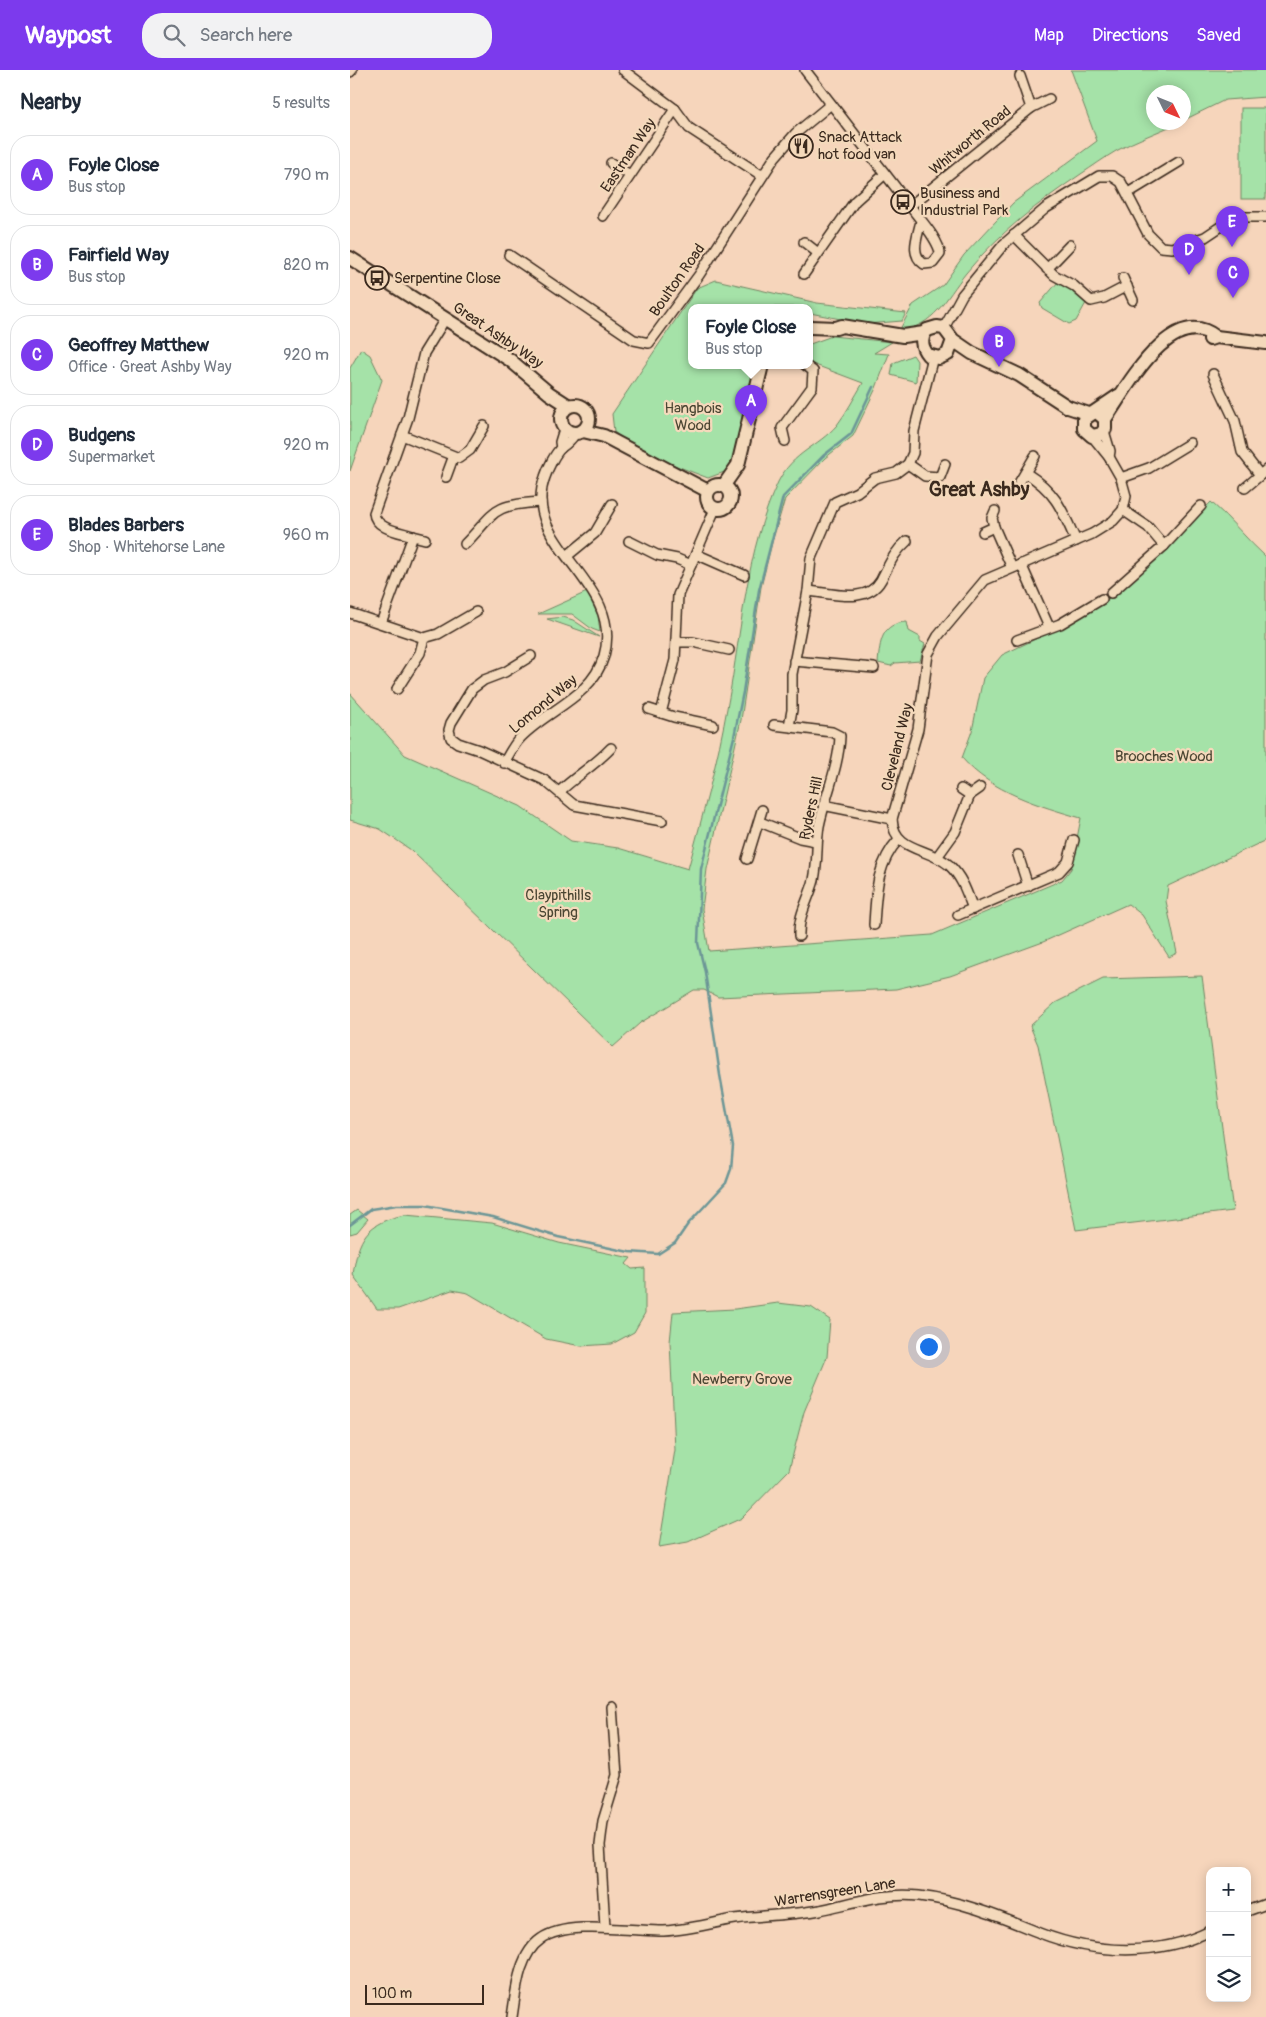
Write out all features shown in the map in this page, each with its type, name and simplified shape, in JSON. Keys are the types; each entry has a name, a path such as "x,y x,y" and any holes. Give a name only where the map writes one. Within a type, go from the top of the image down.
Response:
{"street":[{"name":"Eastman Way","path":"623,70 675,109 690,128 761,175"},
{"path":"805,70 921,221"},
{"path":"1020,76 1031,108"},
{"name":"Whitworth Road","path":"910,206 1031,108 1049,99"},
{"name":"Boulton Road","path":"509,255 634,340 650,343 698,275 761,175 796,133 831,104"},
{"name":"Eastman Way","path":"603,216 675,109"},
{"path":"611,162 630,175"},
{"path":"1128,193 1179,162"},
{"path":"804,274 855,201 885,174"},
{"path":"944,328 967,288 988,262 1014,235 1060,198 1104,174 1122,182 1148,234 1154,242 1164,248 1172,248 1205,237 1235,217 1266,217"},
{"path":"1014,235 1058,279 1074,286 1091,301 1104,298 1125,282 1133,300"},
{"path":"804,242 818,253"},
{"path":"1047,269 1070,245"},
{"name":"Great Ashby Way","path":"351,261 510,360 549,393 569,406 582,407 589,417"},
{"path":"425,539 384,526 374,516 402,435 424,354 445,319"},
{"path":"813,319 837,322 842,326"},
{"path":"813,327 836,328 842,326 903,336 924,334"},
{"path":"789,726 794,661 801,637 811,558 835,502 857,492 875,478 896,473 908,464 913,453 914,431 928,354 922,340 924,334 931,328 944,328"},
{"path":"944,328 953,340 972,353 1019,375 1068,407 1072,415 1095,423 1110,451 1109,457 1121,478 1126,496 1123,510 1148,527 1164,546"},
{"path":"903,336 928,354 939,358 948,354 972,353"},
{"path":"1095,423 1145,364 1183,340 1216,337 1266,343"},
{"path":"948,354 953,340"},
{"path":"727,488 714,486 708,491 707,502 715,509 725,508 729,504 727,488 734,473 762,369"},
{"path":"786,441 777,427 814,384 813,371 810,369"},
{"path":"1213,374 1235,421 1242,452 1263,473 1245,488"},
{"name":"Great Ashby Way","path":"549,393 571,428"},
{"path":"569,406 571,428"},
{"path":"571,428 588,426 589,417"},
{"path":"589,417 602,430 604,436"},
{"path":"402,435 437,448 453,458 459,458 467,454 484,426"},
{"path":"571,428 604,436 708,491"},
{"name":"Lomond Way","path":"504,762 523,735 587,685 598,670 603,657 606,625 599,600 550,533 541,502 544,479 561,448 567,445 571,428"},
{"path":"1121,478 1148,468 1190,443"},
{"path":"1019,483 1035,456"},
{"path":"446,477 453,458"},
{"path":"908,464 925,476 940,477 945,464"},
{"path":"1026,472 1044,484 1058,500 1076,541"},
{"path":"465,544 484,520 497,510 517,503 541,502"},
{"path":"567,556 595,533 612,504"},
{"path":"1111,593 1164,546 1201,506"},
{"path":"661,713 673,674 677,642 676,617 678,595 715,509"},
{"name":"Cleveland Way","path":"892,819 918,729 928,654 932,645 981,584 1012,568 1105,527 1123,510"},
{"path":"994,511 992,518 994,527 1012,568"},
{"path":"984,532 994,527"},
{"path":"381,623 414,536"},
{"path":"629,541 657,555 678,559 691,565"},
{"path":"808,591 850,596 865,594 879,583 894,554 907,541"},
{"path":"696,554 744,575"},
{"path":"1021,564 1049,627"},
{"path":"1017,640 1082,612 1102,599"},
{"path":"350,613 424,638 438,634 476,612"},
{"path":"397,689 420,653 424,638"},
{"path":"677,642 693,642 729,650"},
{"path":"531,656 505,672 477,685 468,695 450,727 451,738 544,780 570,803 662,820"},
{"path":"794,661 874,668"},
{"path":"649,709 713,725"},
{"name":"Ryders Hill","path":"774,724 840,736 840,746 823,805 816,841 816,872 803,909 798,936"},
{"path":"559,792 573,779 591,768 611,748"},
{"path":"938,858 955,832 970,795 980,788"},
{"path":"961,789 970,795"},
{"path":"823,805 892,819 893,830 899,839 938,858 957,873 973,909"},
{"path":"747,859 760,822 762,810"},
{"path":"760,822 800,838 816,841"},
{"path":"874,925 877,886 881,866 888,852 899,839"},
{"path":"958,915 1060,872 1068,862 1074,840"},
{"path":"1018,855 1028,886"},
{"path":"605,1927 600,1845 603,1821 617,1775 612,1707"},
{"name":"Warrensgreen Lane","path":"512,2017 520,1976 534,1944 549,1934 605,1927 673,1930 735,1919 809,1911 896,1894 967,1905 1041,1933 1100,1948 1128,1949 1170,1945 1206,1932"},
{"path":"1251,1910 1266,1904"}],"green space":[{"path":"1071,70 1266,70 1266,97 1225,100 1191,117 1191,85 1146,85 1146,130 1162,130 1116,151 1050,196 1020,219 979,258 938,310 922,323 899,331 913,305 943,285 964,255 1013,203 1097,141"},
{"path":"1241,108 1266,108 1266,199 1241,199"},
{"name":"Hangbois Wood","path":"716,280 817,303 906,313 902,321 866,324 813,314 813,304 688,304 688,369 757,369 738,456 727,471 708,478 640,452 614,432 612,414 697,288"},
{"path":"1058,282 1076,292 1086,303 1076,321 1069,324 1042,308 1040,303"},
{"name":"Brooches Wood","path":"832,336 892,342 874,353 889,354 876,388 853,436 825,458 785,499 761,587 741,720 707,869 702,909 709,951 932,935 1062,880 1071,869 1081,818 1033,803 1002,789 974,770 962,758 972,731 983,678 1002,655 1069,623 1111,597 1165,550 1211,502 1266,557 1266,840 1168,886 1166,901 1177,953 1169,957 1142,915 1128,904 1043,942 950,976 896,989 718,997 704,990 694,990 640,1023 613,1047 411,850 380,829 350,820 350,693 405,755 520,806 571,841 618,848 688,869 720,745 746,591 767,508 784,472 798,457 830,433 848,409 863,383 813,364 813,343"},
{"path":"361,349 370,355 382,380 350,471 350,368"},
{"path":"913,355 917,361 916,382 891,375 893,363"},
{"path":"587,592 598,616 600,632 592,629 572,614 538,614"},
{"path":"563,617 573,620 599,637 547,619"},
{"path":"907,622 909,631 920,637 920,641 925,644 920,661 895,663 891,666 878,663 881,641 887,630 898,623"},
{"path":"1202,976 1233,1211 1076,1230 1038,1045 1030,1026 1055,1003 1103,979"},
{"path":"357,1210 368,1219 357,1232 350,1234 350,1215"},
{"path":"405,1215 492,1223 559,1243 631,1258 626,1264 632,1269 645,1268 645,1313 634,1332 612,1344 581,1346 546,1339 468,1293 452,1290 398,1309 377,1309 353,1275 358,1251 373,1227 392,1218"},
{"name":"Newberry Grove","path":"778,1303 811,1307 830,1320 827,1357 804,1412 789,1470 742,1518 688,1542 659,1547 675,1450 670,1342 673,1312 735,1309"}],"waterway":[{"path":"350,1225 371,1209 397,1205 425,1205 493,1217 558,1237 629,1252 658,1254 675,1243 688,1224 726,1183 731,1169 733,1146 720,1075 705,972 698,943 701,869 734,737 759,590 783,497 823,456 851,434 873,387"}],"place":[{"name":"Snack Attack hot food van","path":"801,146"},
{"name":"Business and Industrial Park","path":"903,202"},
{"name":"Blades Barbers","path":"1232,247"},
{"name":"Budgens","path":"1189,275"},
{"name":"Serpentine Close","path":"377,278"},
{"name":"Geoffrey Matthew","path":"1233,298"},
{"name":"Fairfield Way","path":"999,367"},
{"name":"Foyle Close","path":"751,426"}],"district":[{"name":"Great Ashby","path":"979,489"}],"park label":[{"name":"Claypithills Spring","path":"558,904"}]}
